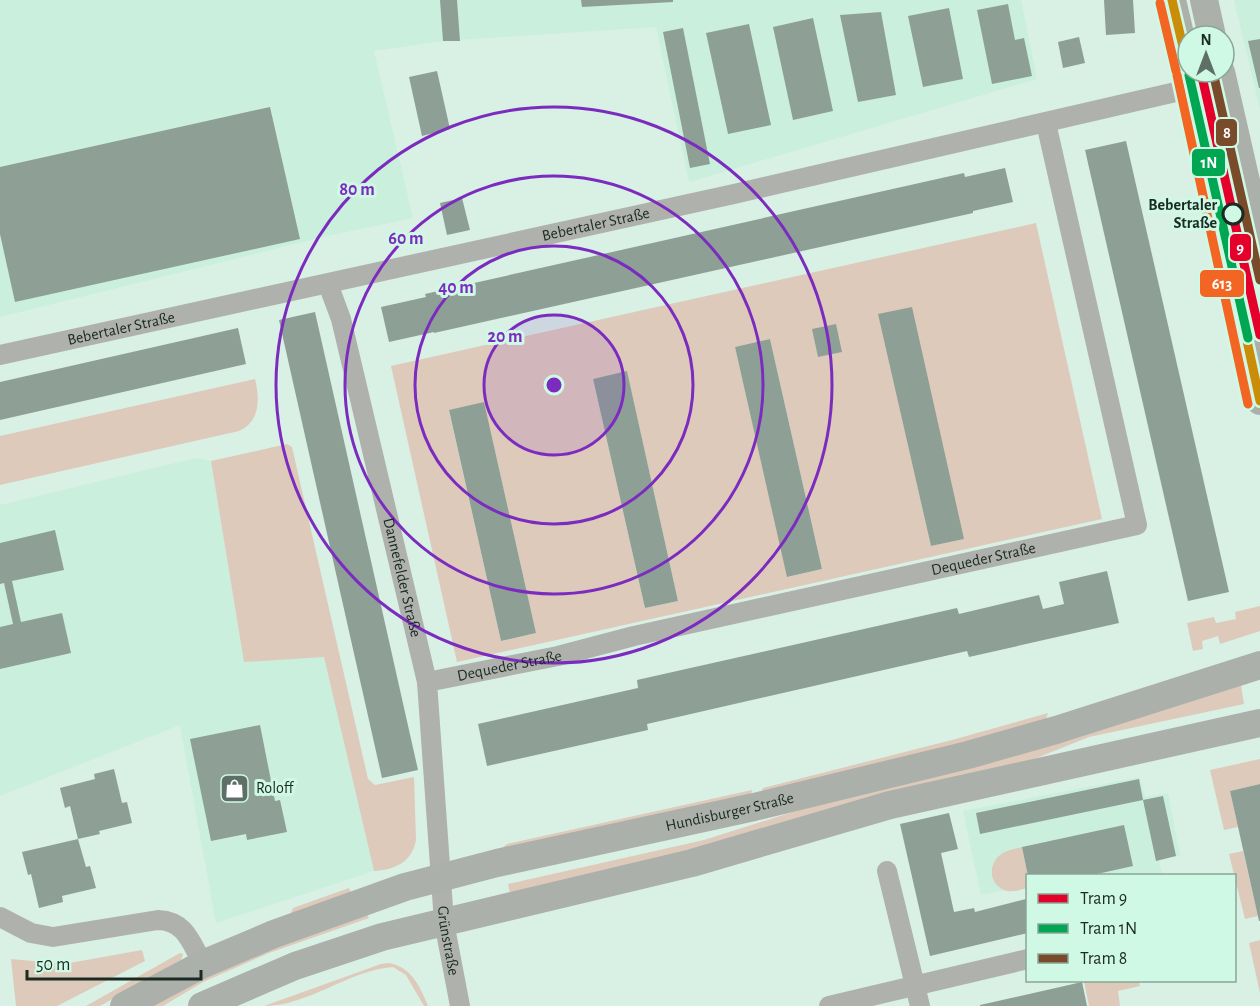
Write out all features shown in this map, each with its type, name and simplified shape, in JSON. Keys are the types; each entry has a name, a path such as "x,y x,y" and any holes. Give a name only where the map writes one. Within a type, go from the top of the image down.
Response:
{"main road":[{"path":"1172,0 1178,24"},
{"path":"1204,0 1209,24"},
{"path":"1192,84 1260,402"},
{"path":"1224,84 1260,242"},
{"name":"Hundisburger Straße","path":"124,1006 203,964 304,923 441,877 754,807 968,755 1260,665"},
{"path":"202,1006 286,970 376,939 692,863 922,797 1260,723"}],"street":[{"name":"Bebertaler Straße","path":"0,356 1046,123 1176,81"},
{"name":"Dequeder Straße","path":"428,682 558,656 634,636 1137,525 1046,123"},
{"name":"Dannefelder Straße","path":"328,284 342,319 428,682 441,877"},
{"path":"887,871 920,1006"},
{"name":"Grünstraße","path":"441,877 444,922 460,1006"},
{"path":"0,917 30,933 53,937 158,920 169,921 181,927 203,964"},
{"path":"829,1006 1026,960"}],"shaded area":[{"path":"0,0 1021,0 1037,79 689,182 656,27 443,41 374,51 413,218 327,236 0,317"},
{"path":"1234,0 1260,0 1260,109"},
{"path":"1036,223 1102,519 457,662 391,366","holes":["879,315 964,539 931,546","770,339 822,569 788,577 735,347","627,372 678,601 645,608 593,379","484,403 536,633 501,641 449,411"]},
{"path":"255,379 258,402 255,416 246,427 239,431 0,485 0,436"},
{"path":"287,444 292,447 368,779 375,785 414,777 416,840 414,848 406,859 389,869 374,871 324,657 244,662 211,461"},
{"path":"196,458 211,461 244,661 324,657 374,871 216,923 180,725 0,796 0,505"},
{"path":"1260,606 1260,631 1220,644 1218,636 1202,641 1203,649 1193,651 1187,623 1214,617 1216,623 1236,619 1235,612"},
{"path":"1241,685 1244,704 1089,737 1034,759 706,847 510,893 508,884 704,840 802,809"},
{"path":"1048,713 1046,719 934,751 760,794 763,788"},
{"path":"1260,759 1260,784 1230,791 1238,827 1224,830 1210,770"},
{"path":"1140,777 1145,797 1168,793 1180,856 1159,860 1162,874 1026,874 1026,886 981,895 963,811"},
{"path":"752,790 751,795 502,848 507,844"},
{"path":"1022,847 1028,874 1026,888 1007,891 999,887 993,879 993,864 1002,853"},
{"path":"1243,851 1258,916 1245,919 1236,874 1234,874 1229,854"},
{"path":"349,888 351,893 290,915 293,908"},
{"path":"366,912 369,918 269,953 203,982 163,1006 146,1006 192,982"},
{"path":"1260,940 1260,993 1249,943"},
{"path":"142,950 145,961 57,1006 16,1006 11,959 64,964"},
{"path":"180,953 183,954 181,960 100,1006 86,1006"},
{"path":"381,964 397,965 414,978 428,1006 424,1006 406,975 393,967 361,974 297,1000 264,1006"},
{"path":"1084,982 1139,982 1140,986 1118,991 1120,1006 1089,1006"}],"building":[{"path":"440,0 457,0 460,41 443,41"},
{"path":"581,0 673,0 673,2 582,7"},
{"path":"1104,0 1133,0 1135,33 1106,35"},
{"path":"1008,4 1015,40 1024,38 1032,76 992,84 977,10"},
{"path":"949,8 963,79 923,87 908,16"},
{"path":"881,12 896,95 858,102 840,15"},
{"path":"813,18 833,111 793,120 773,27"},
{"path":"749,24 771,125 728,134 706,33"},
{"path":"683,28 710,164 690,168 663,32"},
{"path":"1079,37 1085,63 1063,68 1058,42"},
{"path":"1260,39 1260,88 1259,88 1248,41"},
{"path":"437,71 450,129 422,136 409,77"},
{"path":"270,107 300,239 15,302 0,234 0,167"},
{"path":"1126,141 1229,592 1188,601 1085,150"},
{"path":"1005,168 1013,202 973,211 973,213 389,342 381,307 426,297 425,294 964,173 965,177"},
{"path":"462,198 470,230 447,235 440,203"},
{"path":"912,307 964,539 931,546 878,314"},
{"path":"315,312 418,770 382,778 279,320"},
{"path":"836,324 842,352 818,357 812,329"},
{"path":"238,328 246,364 0,420 0,382"},
{"path":"770,339 822,569 787,577 735,347"},
{"path":"627,371 678,601 645,608 593,379"},
{"path":"484,402 536,633 501,641 449,410"},
{"path":"55,530 64,570 12,581 21,622 62,613 71,653 0,669 0,627 13,624 4,583 0,584 0,543"},
{"path":"1107,571 1119,623 969,657 967,651 647,724 648,730 487,766 478,724 638,688 637,680 957,608 959,614 1039,595 1043,609 1064,604 1059,582"},
{"path":"260,725 275,801 280,800 287,832 247,840 246,834 211,841 190,739"},
{"path":"114,769 122,803 127,802 132,823 78,839 70,806 65,808 60,788 95,779 94,774"},
{"path":"1139,779 1143,800 980,834 976,813"},
{"path":"1260,784 1260,921 1259,921 1230,791"},
{"path":"1163,796 1176,856 1156,861 1143,800"},
{"path":"949,813 958,849 941,853 954,912 974,908 975,912 1026,899 1026,933 930,956 900,824"},
{"path":"1124,825 1133,866 1097,874 1028,874 1022,847"},
{"path":"78,839 86,867 90,866 96,888 62,896 63,902 39,908 31,874 28,875 22,852"},
{"path":"1082,982 1087,1006 980,1006 980,1005"}],"tram line":[{"name":"1N","path":"1191,84 1248,338"},
{"name":"9","path":"1204,84 1260,335"},
{"name":"8","path":"1216,84 1260,280"}],"transit line":[{"path":"1172,0 1178,24"},
{"name":"613","path":"1160,3 1176,71"},
{"name":"613","path":"1179,84 1248,404"},
{"path":"1192,84 1260,401"}],"place":[{"name":"Bebertaler Straße","path":"1233,214"},
{"name":"Roloff","path":"235,788"}]}
